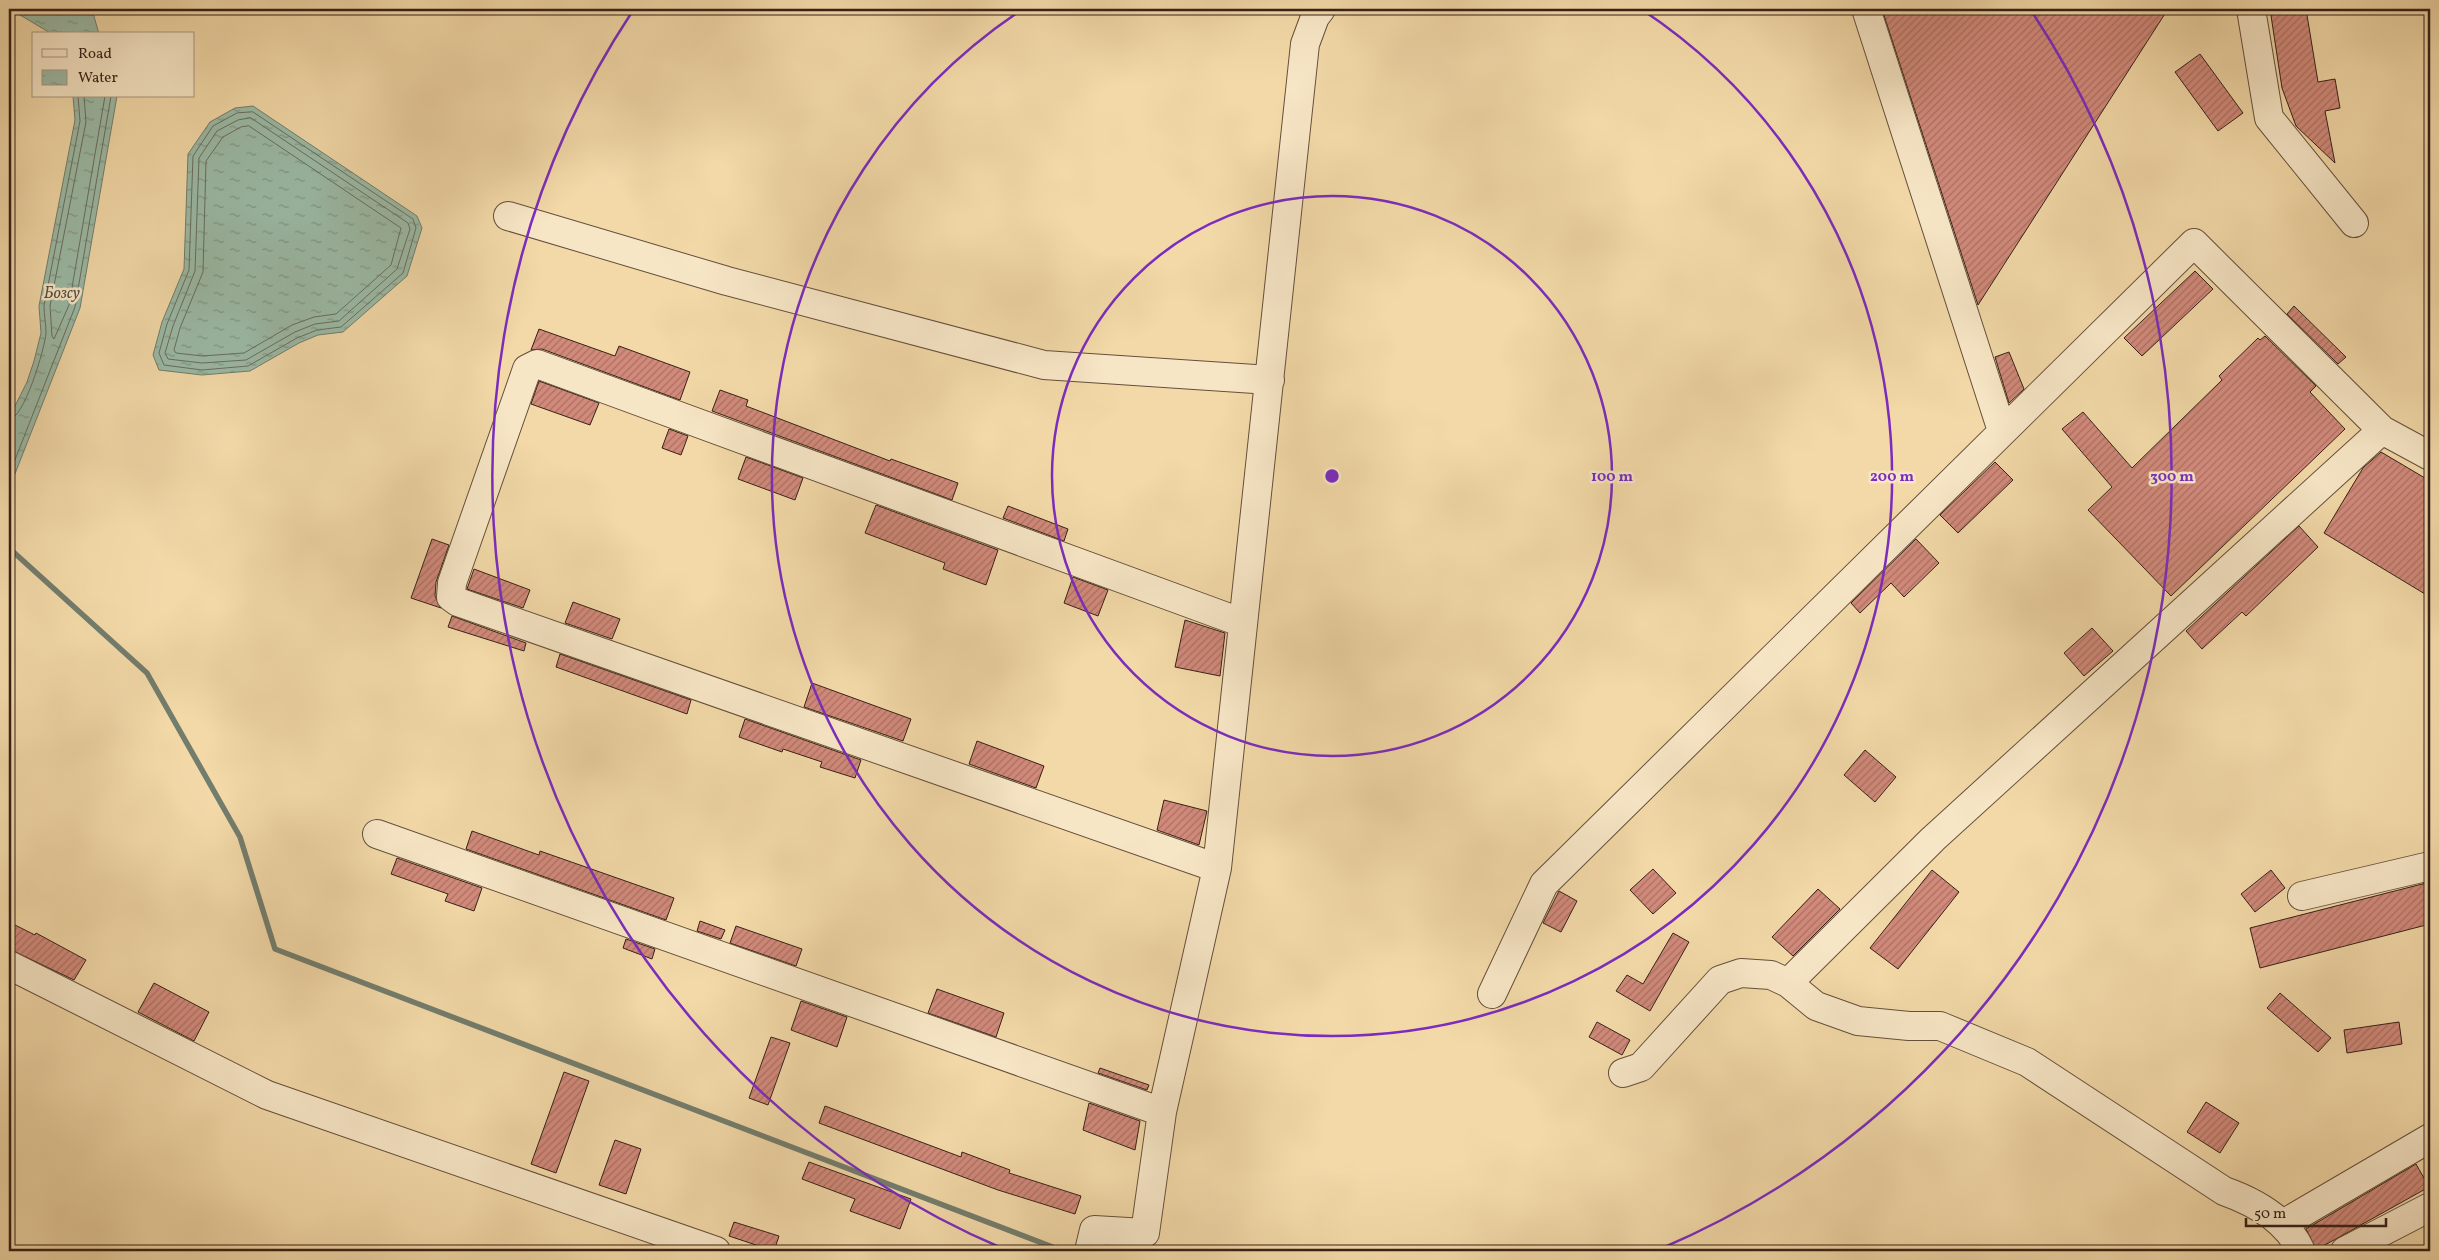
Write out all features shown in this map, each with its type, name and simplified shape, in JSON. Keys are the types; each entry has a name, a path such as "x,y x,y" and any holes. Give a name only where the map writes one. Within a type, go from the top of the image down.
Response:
{"street":[{"path":"1089,1251 1094,1230 1145,1233 1162,1112 1217,868 1305,44 1315,18 1321,9"},
{"path":"1866,9 2002,432"},
{"path":"2251,9 2269,118 2354,223"},
{"path":"508,216 727,281 1044,365 1270,380"},
{"path":"1492,994 1544,884 2194,242 2382,430 2430,456"},
{"path":"1217,868 458,602 451,597 452,583 527,368 537,364 1243,624"},
{"path":"1788,984 1933,839 2382,430"},
{"path":"377,834 1162,1112"},
{"path":"2302,896 2430,866"},
{"path":"9,966 267,1095 716,1251"},
{"path":"1623,1073 1641,1066 1720,980 1740,973 1771,975 1788,984 1816,1006 1858,1021 1909,1026 1940,1026 2027,1062 2224,1191 2250,1200 2282,1224 2302,1251"},
{"path":"2282,1224 2428,1145"},
{"path":"2345,1251 2430,1208"}],"water":[{"path":"10,9 92,9 98,32 49,32"},
{"name":"Бозсу","path":"73,98 117,98 80,308 9,489 9,418 27,382 41,333 39,306 75,120"},
{"path":"253,106 417,216 422,228 407,276 343,332 318,335 299,343 250,371 202,375 159,370 153,355 162,322 184,269 188,154 210,122 235,108"}],"building":[{"path":"1882,9 2168,9 1978,305"},
{"path":"2270,9 2306,9 2318,82 2335,79 2340,108 2325,111 2335,163 2296,126 2282,88"},
{"path":"2200,54 2243,113 2218,131 2175,72"},
{"path":"2195,271 2213,289 2142,356 2124,338"},
{"path":"2294,306 2346,357 2338,364 2287,314"},
{"path":"539,329 615,356 619,346 690,372 680,400 542,349 531,350"},
{"path":"2265,336 2316,386 2310,392 2345,429 2171,596 2088,510 2112,487 2062,429 2083,412 2132,468 2222,380 2219,376 2258,338 2260,340"},
{"path":"2009,352 2024,389 2009,403 1995,357"},
{"path":"539,381 599,403 590,425 531,404"},
{"path":"720,390 748,400 746,406 890,461 891,459 958,483 952,500 712,411"},
{"path":"669,429 688,436 681,455 662,448"},
{"path":"2381,452 2430,481 2430,597 2324,533 2363,468"},
{"path":"746,457 803,478 795,500 738,479"},
{"path":"1995,462 2013,480 1958,533 1940,515"},
{"path":"876,505 998,550 986,585 943,569 945,563 865,533"},
{"path":"1008,506 1068,529 1064,541 1003,518"},
{"path":"2299,526 2318,547 2246,616 2242,612 2202,649 2186,631"},
{"path":"432,539 449,545 436,582 435,596 441,608 411,598"},
{"path":"1916,539 1939,563 1904,597 1891,583 1860,613 1851,603"},
{"path":"474,569 530,590 523,608 467,589"},
{"path":"1073,577 1108,590 1098,616 1064,603"},
{"path":"573,602 620,619 612,639 565,623"},
{"path":"452,616 526,643 524,651 448,627"},
{"path":"1185,620 1225,633 1220,676 1175,667"},
{"path":"2092,628 2113,651 2084,676 2064,653"},
{"path":"560,654 691,700 687,714 556,667"},
{"path":"812,683 911,719 903,741 804,707"},
{"path":"745,719 861,760 855,778 820,767 822,762 783,749 782,752 739,737"},
{"path":"977,741 1044,766 1036,788 969,764"},
{"path":"1865,750 1896,777 1875,802 1844,775"},
{"path":"1164,800 1207,811 1199,845 1157,830"},
{"path":"472,831 539,855 540,851 674,898 666,920 466,849"},
{"path":"397,858 482,888 474,911 445,901 448,894 391,874"},
{"path":"1653,869 1676,893 1653,914 1630,890"},
{"path":"1932,870 1959,892 1898,969 1870,948"},
{"path":"2271,870 2285,888 2255,912 2241,894"},
{"path":"2430,882 2430,924 2260,968 2250,928"},
{"path":"1818,889 1840,909 1793,956 1772,937"},
{"path":"1559,891 1577,901 1561,932 1543,923"},
{"path":"700,921 725,930 721,939 697,931"},
{"path":"9,922 35,935 36,933 86,960 74,980 9,949"},
{"path":"736,926 802,949 796,966 730,943"},
{"path":"1673,933 1689,942 1650,1011 1616,991 1627,975 1643,984"},
{"path":"626,939 655,949 652,959 623,948"},
{"path":"154,983 209,1012 194,1041 138,1012"},
{"path":"937,989 1004,1013 996,1037 928,1013"},
{"path":"2280,993 2331,1038 2318,1052 2267,1008"},
{"path":"801,1001 847,1017 837,1047 791,1030"},
{"path":"1597,1022 1630,1040 1622,1055 1589,1037"},
{"path":"2399,1022 2402,1044 2347,1053 2344,1030"},
{"path":"771,1037 790,1043 768,1105 749,1098"},
{"path":"1100,1068 1149,1085 1147,1090 1098,1073"},
{"path":"564,1072 589,1081 556,1173 531,1164"},
{"path":"2206,1102 2239,1123 2220,1153 2187,1132"},
{"path":"1089,1103 1140,1121 1135,1150 1083,1130"},
{"path":"825,1106 961,1157 962,1152 1010,1170 1009,1173 1081,1196 1075,1214 998,1190 819,1123"},
{"path":"615,1140 641,1149 626,1194 599,1185"},
{"path":"809,1162 911,1199 900,1229 850,1211 855,1199 802,1179"},
{"path":"2416,1164 2429,1187 2316,1250 2306,1229"},
{"path":"734,1222 779,1236 774,1251 729,1236"}],"waterway":[{"path":"9,548 147,673 240,837 275,949 1063,1251"},
{"path":"1116,1246 1127,1251"}]}
